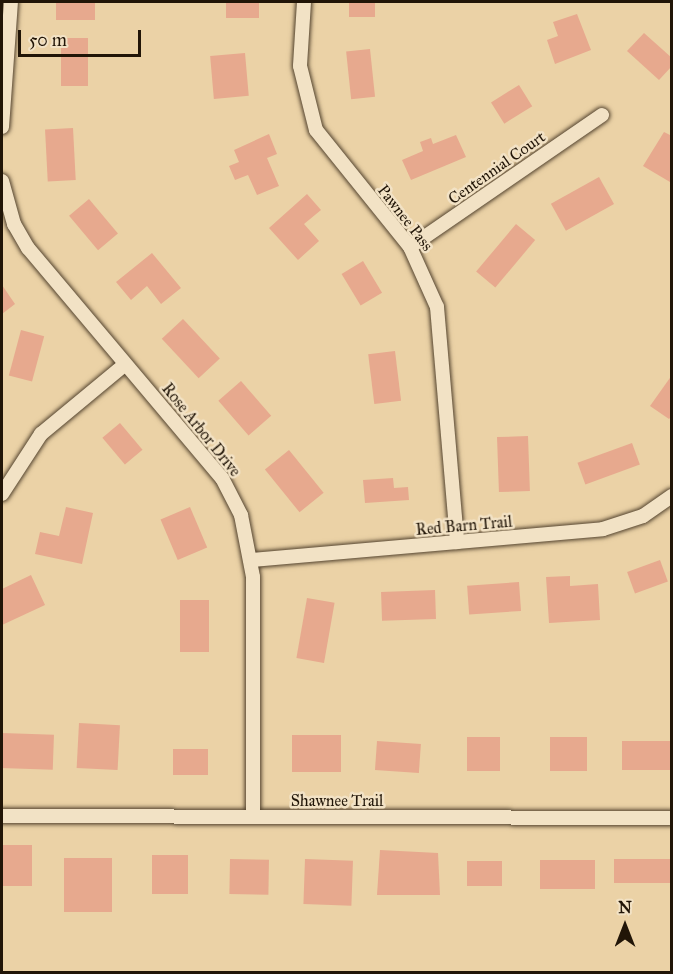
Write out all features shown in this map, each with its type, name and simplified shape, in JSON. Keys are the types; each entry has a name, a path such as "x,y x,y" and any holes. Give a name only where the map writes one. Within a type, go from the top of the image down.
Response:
{"street":[{"path":"2,127 11,2"},
{"name":"Pawnee Pass","path":"304,2 300,66 316,130 410,247 425,274 441,330 457,542"},
{"name":"Centennial Court","path":"410,247 602,115"},
{"name":"Rose Arbor Drive","path":"2,181 14,224 28,248 222,478 241,515 252,560 253,817"},
{"path":"2,494 41,434 124,364"},
{"name":"Red Barn Trail","path":"252,560 603,529 643,516 672,496"},
{"name":"Shawnee Trail","path":"2,816 672,818"}],"building":[{"path":"56,2 95,2 95,20 56,20"},
{"path":"226,2 259,2 259,18 226,18"},
{"path":"349,2 375,2 375,17 349,17"},
{"path":"577,14 591,50 555,64 547,40 558,36 553,22"},
{"path":"644,33 672,58 672,66 659,80 627,51"},
{"path":"61,38 88,38 88,86 61,86"},
{"path":"370,49 375,97 351,99 346,52"},
{"path":"245,53 249,96 214,99 210,56"},
{"path":"519,85 532,106 504,124 491,102"},
{"path":"73,128 76,180 48,181 45,129"},
{"path":"664,132 672,136 670,182 643,166"},
{"path":"269,134 277,154 267,158 279,186 257,195 248,175 235,180 229,166 239,162 234,150"},
{"path":"456,135 466,157 411,180 402,160 423,151 420,142 431,138 433,144"},
{"path":"599,177 614,204 566,231 551,204"},
{"path":"307,194 321,210 304,224 319,241 298,260 269,228"},
{"path":"89,199 118,233 98,250 69,216"},
{"path":"516,224 535,240 495,288 476,271"},
{"path":"152,253 181,288 161,304 147,286 131,300 116,282"},
{"path":"363,261 382,293 361,306 342,274"},
{"path":"2,285 15,304 2,314"},
{"path":"183,319 220,358 199,378 162,339"},
{"path":"21,330 44,336 32,382 9,375"},
{"path":"395,351 401,401 374,404 368,354"},
{"path":"672,375 672,416 669,419 650,406"},
{"path":"241,381 271,416 249,435 218,401"},
{"path":"120,423 142,450 125,465 102,438"},
{"path":"528,436 530,491 499,492 497,437"},
{"path":"632,443 640,465 585,484 577,463"},
{"path":"289,450 324,493 300,512 265,470"},
{"path":"393,478 394,488 408,487 409,500 365,503 363,480"},
{"path":"66,507 93,513 82,564 35,554 40,532 59,536"},
{"path":"190,507 207,548 178,560 161,520"},
{"path":"660,560 668,582 635,594 627,572"},
{"path":"31,575 45,605 2,625 2,589"},
{"path":"570,576 570,586 598,584 600,620 549,623 546,577"},
{"path":"519,582 521,611 469,615 467,586"},
{"path":"435,590 436,619 382,621 381,592"},
{"path":"307,598 335,603 324,663 296,658"},
{"path":"180,600 209,600 209,652 180,652"},
{"path":"79,723 120,725 118,770 77,768"},
{"path":"2,733 54,735 53,770 2,768"},
{"path":"292,735 341,735 341,772 292,772"},
{"path":"467,737 500,737 500,771 467,771"},
{"path":"550,737 587,737 587,771 550,771"},
{"path":"377,741 421,744 419,773 375,770"},
{"path":"622,741 671,741 671,770 622,770"},
{"path":"173,749 208,749 208,775 173,775"},
{"path":"2,845 32,845 32,886 2,886"},
{"path":"380,850 438,853 440,895 377,895"},
{"path":"152,855 188,855 188,894 152,894"},
{"path":"64,858 112,858 112,912 64,912"},
{"path":"230,859 269,860 268,895 229,894"},
{"path":"305,859 353,861 351,906 303,904"},
{"path":"614,859 671,859 671,883 614,883"},
{"path":"540,860 595,860 595,889 540,889"},
{"path":"467,861 502,861 502,886 467,886"}]}
